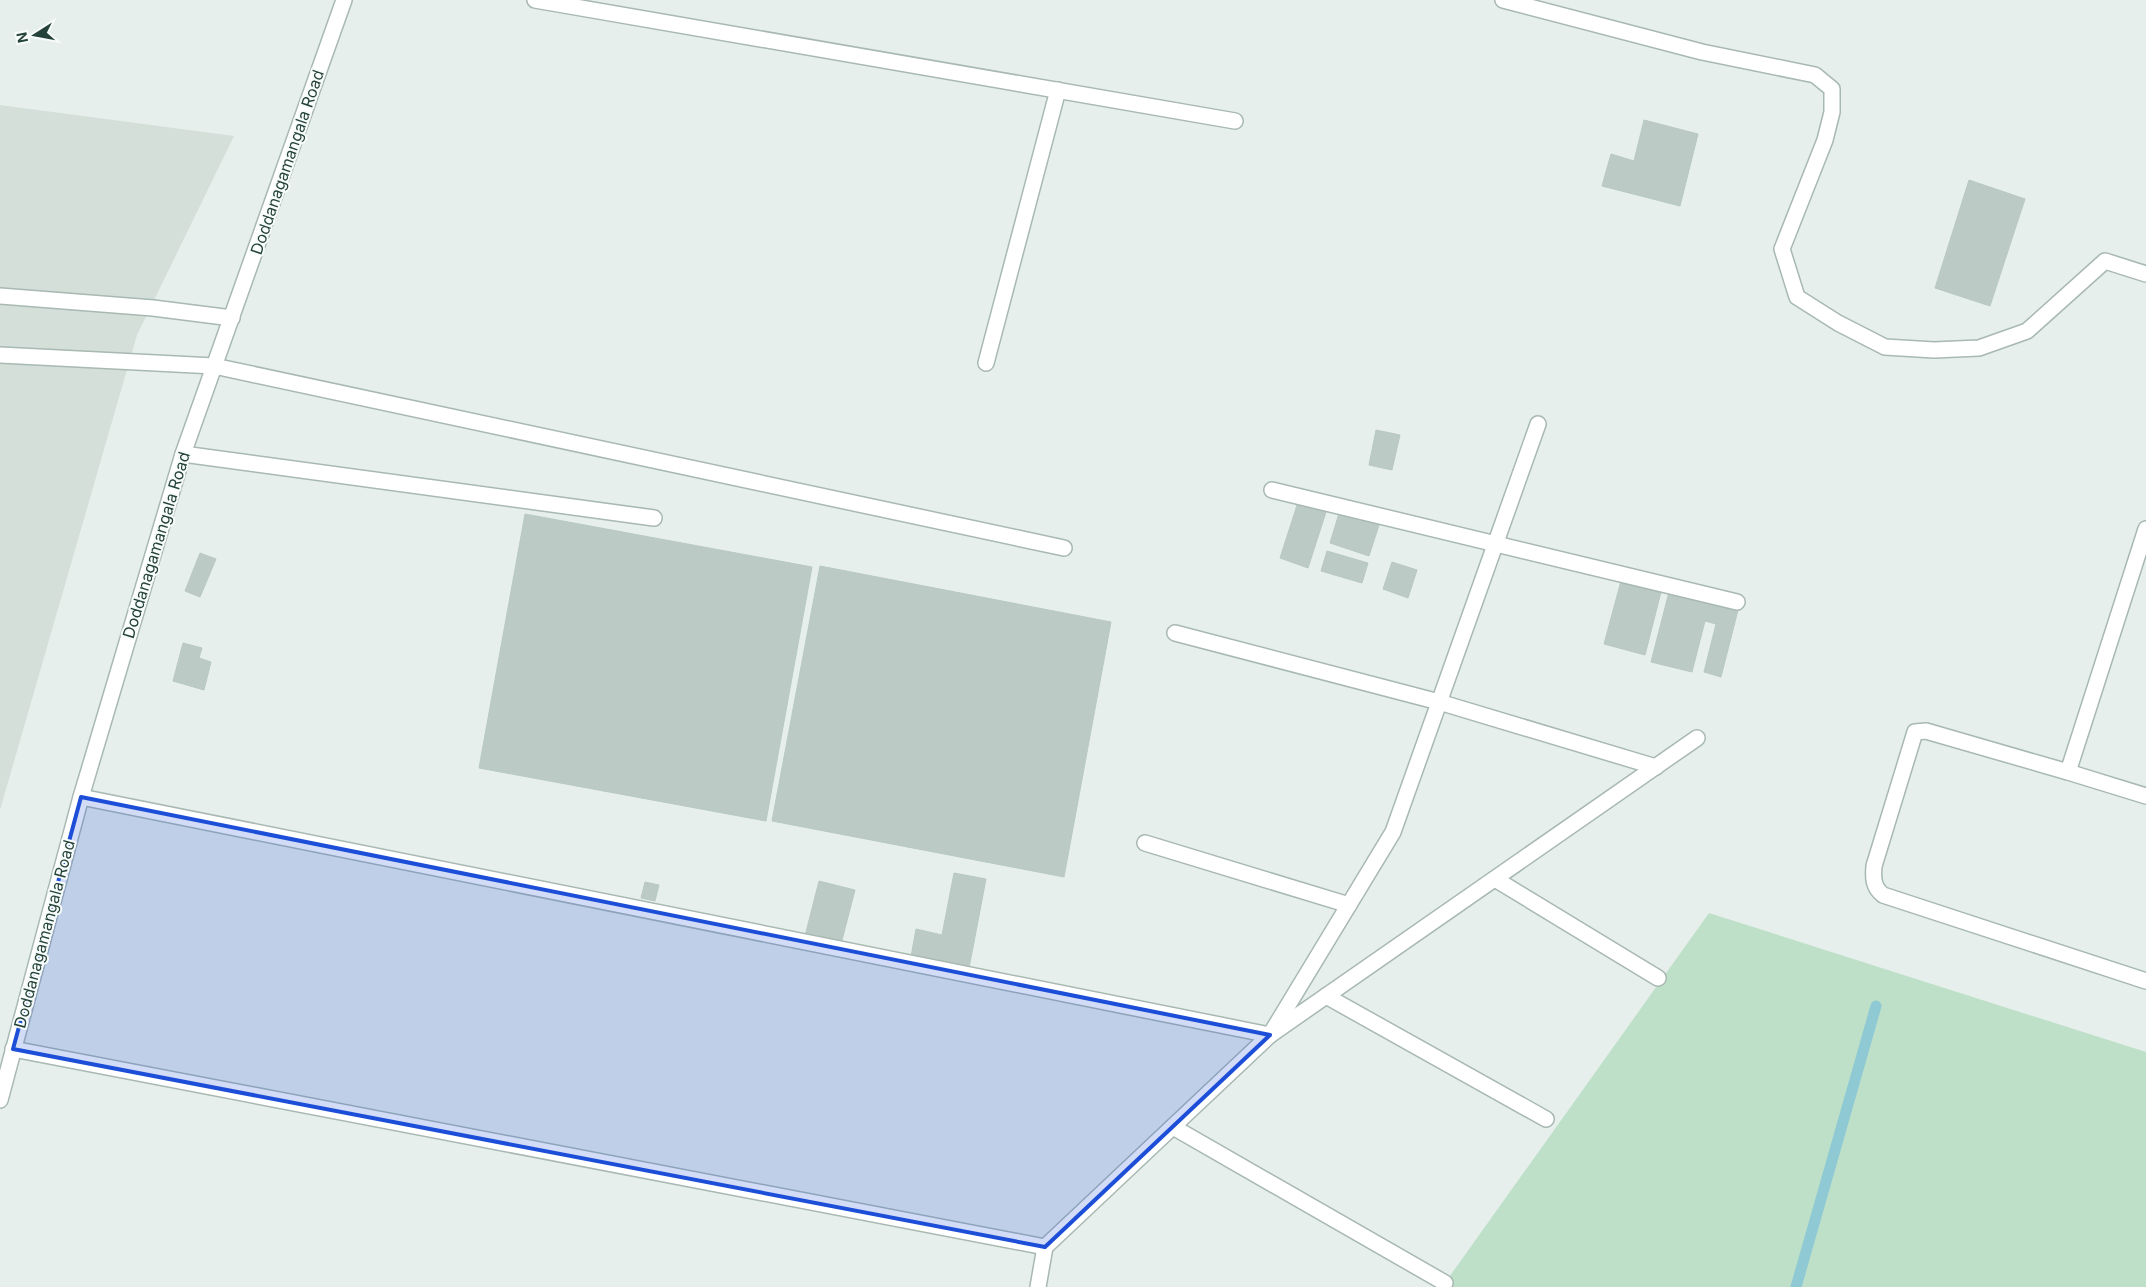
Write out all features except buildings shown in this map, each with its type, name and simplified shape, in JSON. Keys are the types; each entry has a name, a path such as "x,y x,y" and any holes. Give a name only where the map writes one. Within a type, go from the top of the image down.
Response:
{"street":[{"name":"Doddanagamangala Road","path":"0,1100 80,797 183,454 344,0"},
{"path":"535,0 1235,121"},
{"path":"1503,0 1702,52 1815,76 1832,89 1832,112 1825,140 1782,249 1797,297 1838,323 1885,347 1934,350 1979,348 2027,331 2105,261 2146,274"},
{"path":"986,363 1058,90"},
{"path":"0,296 153,308 232,318"},
{"path":"0,355 214,366 1064,548"},
{"path":"1270,1035 1393,832 1538,424"},
{"path":"183,454 654,518"},
{"path":"1272,490 1737,602"},
{"path":"2068,772 2146,529"},
{"path":"1176,633 1439,702 1656,767"},
{"path":"2146,796 1918,730 1915,732 1874,866 1876,890 1883,896 2146,982"},
{"path":"1038,1287 1045,1247 1270,1035 1697,738"},
{"path":"80,797 1270,1035"},
{"path":"1146,843 1349,906"},
{"path":"1495,879 1658,978"},
{"path":"1326,996 1546,1119"},
{"path":"13,1049 1045,1247"},
{"path":"1173,1127 1445,1283"}],"highlighted area":[{"path":"81,797 1270,1035 1045,1247 13,1049"}],"shaded area":[{"path":"0,105 234,136 137,335 0,810"}],"green space":[{"path":"1709,913 2146,1052 2146,1287 1442,1287"}],"waterway":[{"path":"1796,1287 1876,1006"}]}
